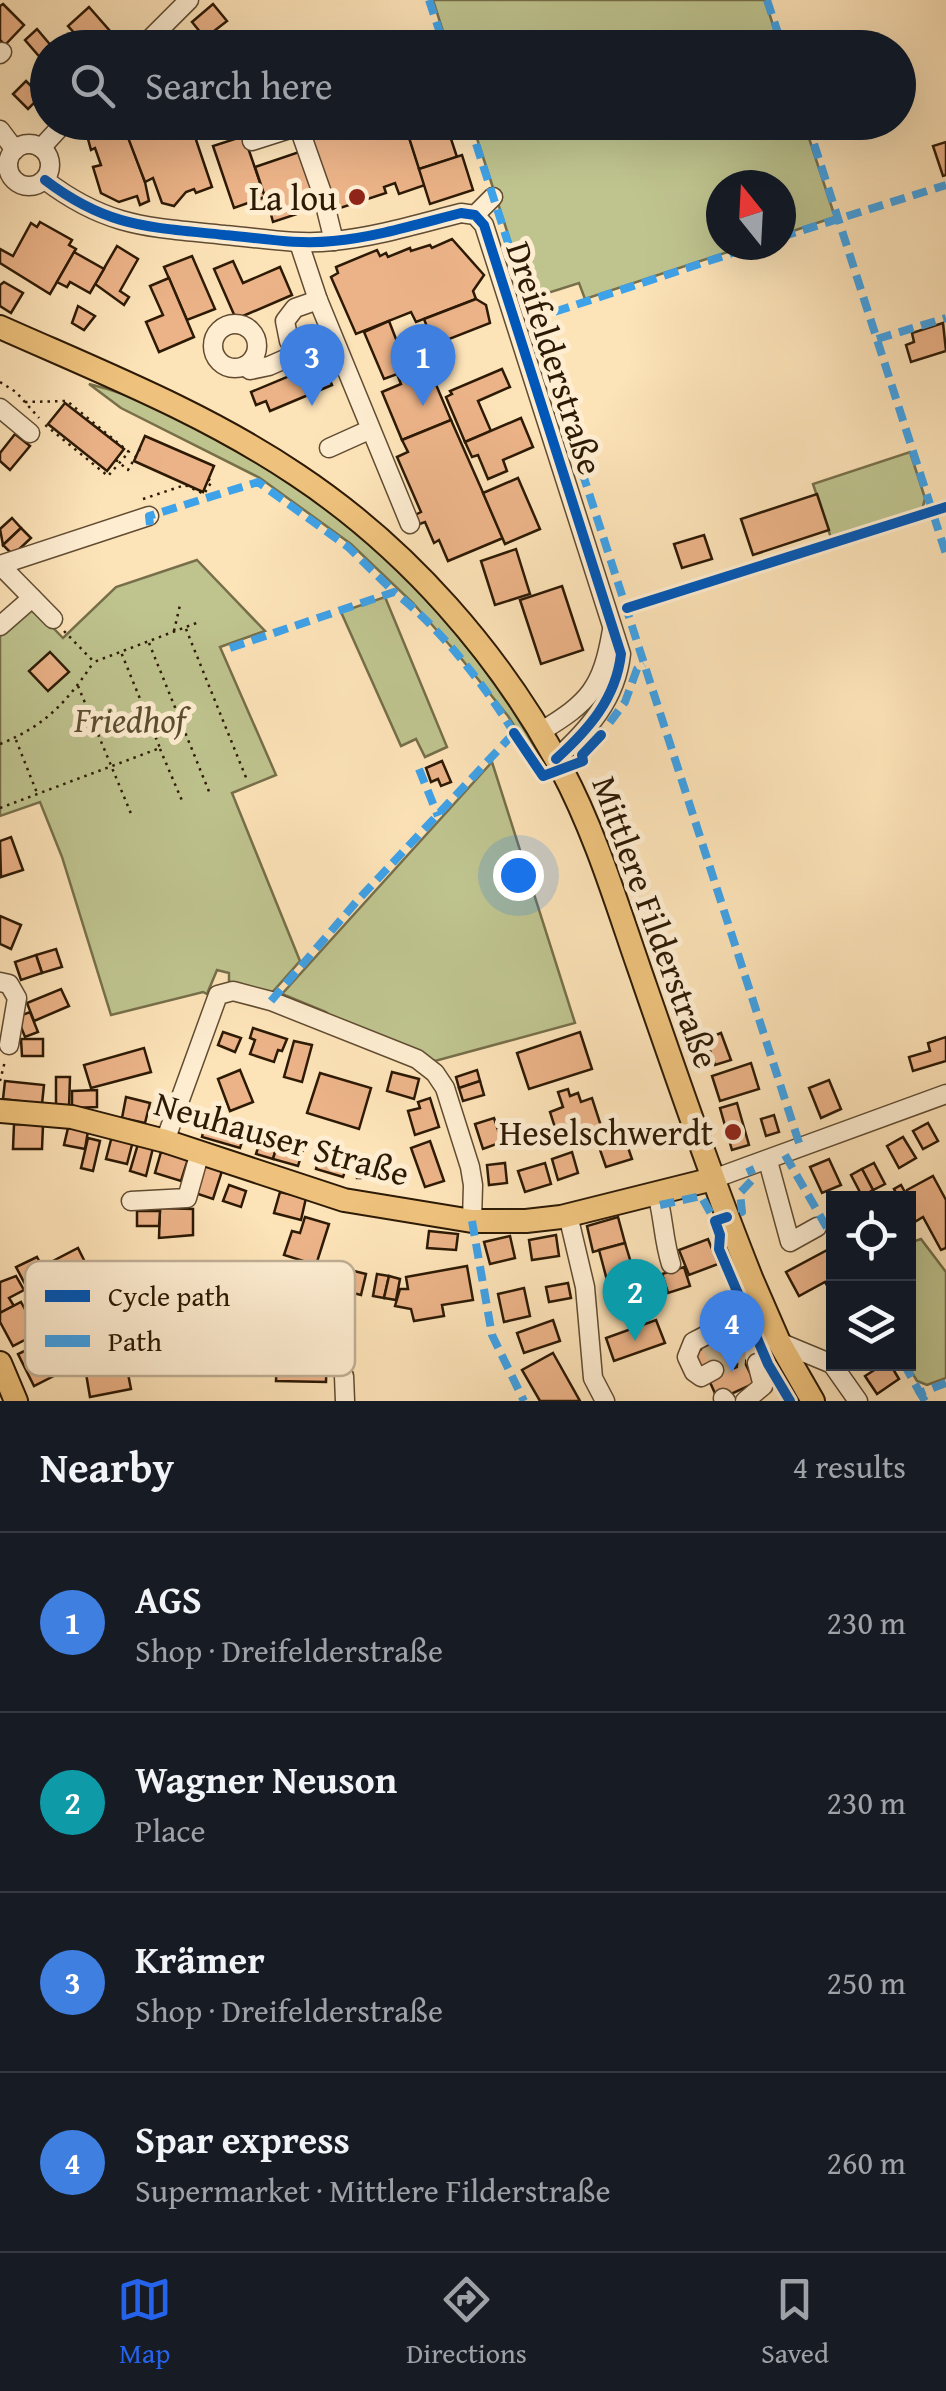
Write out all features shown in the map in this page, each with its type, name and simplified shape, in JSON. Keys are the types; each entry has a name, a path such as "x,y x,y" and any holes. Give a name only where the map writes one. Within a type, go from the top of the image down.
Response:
{"main road":[{"name":"Mittlere Filderstraße","path":"0,327 178,407 256,448 343,508 432,590 483,649 556,759 608,881 752,1280 779,1342 808,1389"},
{"name":"Neuhauser Straße","path":"0,1111 72,1118 165,1140 344,1200 472,1221 526,1222 568,1215 713,1179"},
{"path":"0,1363 16,1401"}],"street":[{"path":"159,30 190,0"},
{"path":"0,130 15,150"},
{"path":"41,148 49,140"},
{"path":"303,140 334,241"},
{"path":"32,144 41,148 50,163 45,180 35,186 8,186 9,159 15,150 32,144"},
{"name":"Dreifelderstraße","path":"45,180 77,203 116,220 154,229 299,244 334,241 461,213 475,215 484,225 620,654 612,694 583,735 556,759"},
{"path":"475,215 492,197"},
{"path":"299,244 369,430 410,524"},
{"path":"318,300 295,308 269,325 224,327 215,336 215,357 224,366 245,366 250,370 269,366 333,338"},
{"path":"286,317 286,337 295,346 308,350"},
{"path":"244,326 254,334 257,346 254,358 245,366"},
{"path":"0,408 30,433"},
{"path":"329,448 369,430"},
{"path":"53,618 0,565 146,507"},
{"path":"0,626 32,598"},
{"name":"Dreifelderstraße","path":"540,732 580,706 602,677 612,624"},
{"path":"0,982 9,984 17,998 9,1045"},
{"path":"165,1140 218,995 233,991 270,1001 417,1060 435,1073 445,1088 470,1168 474,1185 472,1221"},
{"name":"Neuhauser Straße","path":"713,1179 944,1099"},
{"path":"131,1201 186,1198 200,1152"},
{"path":"768,1160 790,1242 817,1228"},
{"path":"657,1194 664,1220 661,1232 671,1264"},
{"path":"568,1215 585,1286 592,1378 605,1401"},
{"path":"712,1374 701,1377 686,1357 693,1342 714,1337 741,1304 752,1280"},
{"path":"779,1342 826,1362"},
{"path":"745,1401 764,1386 751,1362 808,1389"},
{"path":"837,1371 858,1401"},
{"path":"344,1376 344,1401"}],"path":[{"path":"0,382 46,427 108,476 129,452 67,400 24,402"},
{"path":"118,462 128,470 140,449"},
{"path":"146,507 185,486 204,494 212,481 208,479"},
{"path":"173,632 180,605"},
{"path":"53,618 94,662"},
{"path":"0,744 67,702 94,662 199,622"},
{"path":"185,628 247,780"},
{"path":"148,642 210,794"},
{"path":"121,652 183,804"},
{"path":"78,686 132,816"},
{"path":"15,738 38,794"},
{"path":"0,808 160,748"},
{"path":"0,1081 9,1045"}],"green space":[{"path":"433,0 765,0 775,30 443,30"},
{"path":"478,140 810,140 835,217 796,230 796,170 706,170 706,259 585,299 579,283 529,299"},
{"path":"89,384 172,416 295,483 345,516 476,658 514,712 547,770 545,774 508,716 460,657 413,603 351,544 260,478 121,408"},
{"path":"910,452 925,498 922,511 832,541 813,484"},
{"name":"Friedhof","path":"197,560 265,631 220,647 276,775 232,793 300,961 269,996 233,984 229,973 217,970 207,994 111,1015 62,857 40,802 0,816 0,636 31,605 63,638 116,587"},
{"path":"385,597 447,747 425,757 416,739 401,746 341,612"},
{"path":"492,762 575,1023 435,1061 347,1031 326,1012 282,994"},
{"path":"921,1239 946,1272 946,1378 927,1385 917,1381 911,1371 916,1371 916,1241"}],"building":[{"path":"3,4 24,25 5,45 0,40"},
{"path":"213,4 227,21 215,30 198,30 192,22"},
{"path":"89,7 109,30 72,30 68,26"},
{"path":"26,81 30,85 30,107 28,109 13,94"},
{"path":"88,140 130,140 149,201 140,205 137,196 119,202 101,193 93,167 101,165 95,148 91,150"},
{"path":"129,140 196,140 212,187 186,192 174,206 162,203 153,178 145,182"},
{"path":"245,140 265,197 234,208 213,146"},
{"path":"308,140 410,140 425,185 399,194 395,183 384,187 386,193 331,211"},
{"path":"410,140 451,140 457,157 419,169"},
{"path":"946,142 946,175 943,176 933,146"},
{"path":"299,152 318,207 273,222 269,207 260,210 257,200 265,197 255,167"},
{"path":"462,155 473,190 430,204 419,169"},
{"path":"40,222 72,240 69,245 76,249 50,294 0,263 0,249 13,256 31,223 37,227"},
{"path":"452,239 484,275 473,291 476,299 416,322 411,312 356,334 331,277 338,273 336,267 377,250 380,256 386,253 388,257 410,248 432,248"},
{"path":"117,246 138,259 120,291 129,297 124,305 95,284"},
{"path":"74,252 104,269 90,293 70,282 67,287 57,282"},
{"path":"192,256 215,309 187,320 164,267"},
{"path":"233,261 243,283 280,267 292,295 236,319 214,269"},
{"path":"169,278 194,337 159,352 146,322 163,315 150,286"},
{"path":"4,282 23,293 11,313 0,306 0,285"},
{"path":"476,299 486,305 490,323 434,345 424,319"},
{"path":"78,306 95,316 84,330 72,323"},
{"path":"389,321 408,370 384,379 364,332"},
{"path":"943,323 946,351 911,362 906,345 914,342 912,333"},
{"path":"426,361 451,420 402,440 382,392 401,384 397,374"},
{"path":"323,362 332,385 270,411 266,401 256,405 251,392"},
{"path":"502,369 510,387 478,401 491,431 465,442 446,397 452,394 450,391"},
{"path":"65,403 124,449 107,471 48,424"},
{"path":"521,418 533,447 503,460 507,471 488,479 478,455 472,457 465,442"},
{"path":"451,420 503,538 448,561 425,522 417,525 413,516 421,512 397,457 408,452 402,440"},
{"path":"15,434 30,446 10,470 0,461 0,453"},
{"path":"145,436 214,466 203,492 134,461"},
{"path":"518,478 540,529 505,544 483,493"},
{"path":"817,494 829,530 753,555 741,519"},
{"path":"12,518 21,528 3,545 0,529"},
{"path":"21,528 31,538 13,555 3,545"},
{"path":"704,535 712,559 682,568 674,544"},
{"path":"516,549 530,594 495,605 481,561"},
{"path":"562,586 583,650 541,664 520,600"},
{"path":"50,652 69,672 48,691 29,671"},
{"path":"442,761 451,782 441,786 438,779 431,782 426,768"},
{"path":"11,837 23,870 1,877 0,841"},
{"path":"0,916 21,925 11,949 0,944"},
{"path":"56,949 62,967 42,973 36,955"},
{"path":"36,955 42,973 21,980 15,962"},
{"path":"61,989 69,1006 34,1021 27,1003"},
{"path":"30,1012 38,1032 25,1037 17,1017"},
{"path":"253,1028 287,1039 274,1062 250,1054 255,1040 250,1038"},
{"path":"223,1032 241,1038 235,1052 218,1045"},
{"path":"580,1032 592,1069 529,1089 517,1053"},
{"path":"721,1033 731,1060 715,1065 706,1039"},
{"path":"946,1037 946,1061 913,1071 909,1057 930,1051 928,1043"},
{"path":"21,1039 43,1039 43,1056 22,1056"},
{"path":"294,1041 312,1045 302,1082 284,1077"},
{"path":"144,1048 151,1072 91,1088 84,1065"},
{"path":"751,1063 759,1089 720,1101 712,1076"},
{"path":"240,1070 253,1102 230,1111 218,1079"},
{"path":"477,1070 480,1081 459,1088 456,1077"},
{"path":"392,1072 419,1079 414,1099 387,1091"},
{"path":"320,1073 371,1088 359,1129 307,1113"},
{"path":"56,1077 70,1077 69,1108 56,1107"},
{"path":"829,1080 841,1109 821,1118 809,1088"},
{"path":"5,1081 44,1085 42,1104 3,1099"},
{"path":"480,1081 484,1095 463,1101 459,1088"},
{"path":"568,1089 570,1096 578,1093 581,1102 592,1098 601,1126 559,1140 550,1112 563,1107 558,1092"},
{"path":"97,1090 97,1107 72,1108 72,1091"},
{"path":"126,1097 150,1103 145,1123 122,1118"},
{"path":"430,1098 439,1127 415,1135 408,1111 420,1108 418,1102"},
{"path":"737,1103 749,1145 732,1150 720,1108"},
{"path":"774,1115 779,1132 766,1136 761,1119"},
{"path":"207,1117 246,1128 240,1148 202,1137"},
{"path":"494,1118 502,1142 483,1149 475,1124"},
{"path":"928,1123 938,1141 923,1149 913,1131"},
{"path":"14,1124 43,1125 42,1149 13,1149"},
{"path":"68,1128 88,1131 85,1149 64,1145"},
{"path":"594,1129 597,1139 574,1146 571,1136"},
{"path":"262,1135 279,1140 273,1159 256,1154"},
{"path":"112,1136 133,1141 127,1164 106,1159"},
{"path":"280,1136 305,1143 298,1166 273,1159"},
{"path":"624,1136 632,1159 606,1167 598,1144"},
{"path":"903,1137 916,1158 899,1168 887,1146"},
{"path":"88,1138 100,1141 93,1171 81,1168"},
{"path":"430,1141 444,1181 425,1187 411,1148"},
{"path":"323,1143 352,1152 343,1177 316,1169"},
{"path":"138,1144 153,1148 146,1176 130,1171"},
{"path":"161,1152 188,1159 181,1181 155,1173"},
{"path":"572,1152 578,1173 558,1180 552,1159"},
{"path":"357,1158 379,1158 380,1178 357,1178"},
{"path":"829,1159 841,1185 822,1193 810,1167"},
{"path":"505,1163 507,1183 489,1185 487,1165"},
{"path":"545,1163 551,1184 525,1192 518,1171"},
{"path":"874,1163 885,1184 873,1190 862,1169"},
{"path":"204,1165 222,1171 213,1199 195,1193"},
{"path":"862,1169 873,1190 859,1191 851,1175"},
{"path":"933,1176 946,1200 946,1248 941,1250 923,1217 916,1221 916,1191 907,1190"},
{"path":"229,1185 246,1191 241,1207 223,1201"},
{"path":"280,1192 306,1198 301,1220 274,1213"},
{"path":"160,1208 193,1209 193,1235 159,1238"},
{"path":"137,1211 160,1211 159,1226 137,1226"},
{"path":"305,1217 329,1224 317,1261 284,1255 292,1231 300,1233"},
{"path":"618,1217 625,1243 593,1252 587,1226"},
{"path":"429,1231 458,1234 456,1250 427,1248"},
{"path":"556,1235 559,1256 532,1260 529,1240"},
{"path":"510,1236 515,1258 490,1264 484,1242"},
{"path":"708,1239 718,1264 689,1275 679,1250"},
{"path":"625,1243 635,1276 608,1284 599,1250"},
{"path":"78,1248 84,1261 53,1261"},
{"path":"826,1251 826,1284 799,1296 786,1272"},
{"path":"25,1263 25,1284 16,1267"},
{"path":"467,1266 473,1300 442,1305 444,1316 414,1321 411,1309 395,1306 400,1289 408,1289 406,1277"},
{"path":"684,1267 690,1286 668,1293 662,1274"},
{"path":"355,1271 366,1274 361,1295 355,1294"},
{"path":"377,1274 389,1276 384,1298 373,1296"},
{"path":"16,1276 24,1290 9,1298 14,1306 0,1313 0,1282"},
{"path":"389,1276 400,1279 396,1300 384,1298"},
{"path":"568,1283 571,1298 549,1302 546,1287"},
{"path":"524,1288 530,1316 504,1322 498,1294"},
{"path":"21,1302 25,1309 25,1340 13,1346 0,1322 0,1313"},
{"path":"553,1320 560,1341 524,1353 517,1333"},
{"path":"656,1320 665,1343 614,1361 606,1338"},
{"path":"732,1334 745,1361 716,1375 700,1371 692,1354"},
{"path":"553,1353 580,1401 540,1401 522,1370"},
{"path":"745,1363 755,1383 718,1400 709,1380"},
{"path":"873,1371 894,1371 899,1379 877,1394 865,1376"},
{"path":"29,1376 54,1376 34,1386"},
{"path":"86,1376 128,1376 131,1389 90,1397"},
{"path":"276,1376 326,1376 326,1382 276,1381"}],"tunnel":[{"path":"723,1339 734,1360"},
{"path":"710,1345 721,1367"},
{"path":"714,1370 734,1360 745,1361"}],"marked path":[{"path":"429,0 439,30"},
{"path":"767,0 777,30"},
{"path":"475,140 801,1149"},
{"path":"813,140 946,554"},
{"path":"796,232 946,185"},
{"path":"533,319 712,260"},
{"path":"877,339 946,318"},
{"path":"150,525 149,516 258,482 348,547 394,592"},
{"path":"230,648 394,592 462,659 517,738"},
{"path":"596,741 625,702 637,669 644,664"},
{"path":"271,1001 357,901 514,733"},
{"path":"419,769 438,816"},
{"path":"785,1155 826,1226"},
{"path":"718,1220 742,1212 740,1193 754,1178 749,1167"},
{"path":"660,1205 701,1196 715,1221"},
{"path":"472,1221 492,1335 524,1401"},
{"path":"908,1371 920,1393"},
{"path":"925,1401 920,1393 946,1383"}],"cycle path":[{"path":"45,180 89,208 130,222 174,230 319,242 397,230 461,213 475,215 484,225 621,654 613,685 599,712 556,759"},
{"path":"627,608 946,507"},
{"path":"514,733 543,776 583,761 582,755 601,735"},
{"path":"727,1217 715,1221 719,1249 768,1364 790,1401"}],"place":[{"name":"La lou","path":"357,197"},
{"name":"Krämer","path":"312,406"},
{"name":"AGS","path":"423,406"},
{"name":"Heselschwerdt","path":"733,1132"},
{"name":"Wagner Neuson","path":"635,1341"},
{"name":"Spar express","path":"732,1372"}]}
